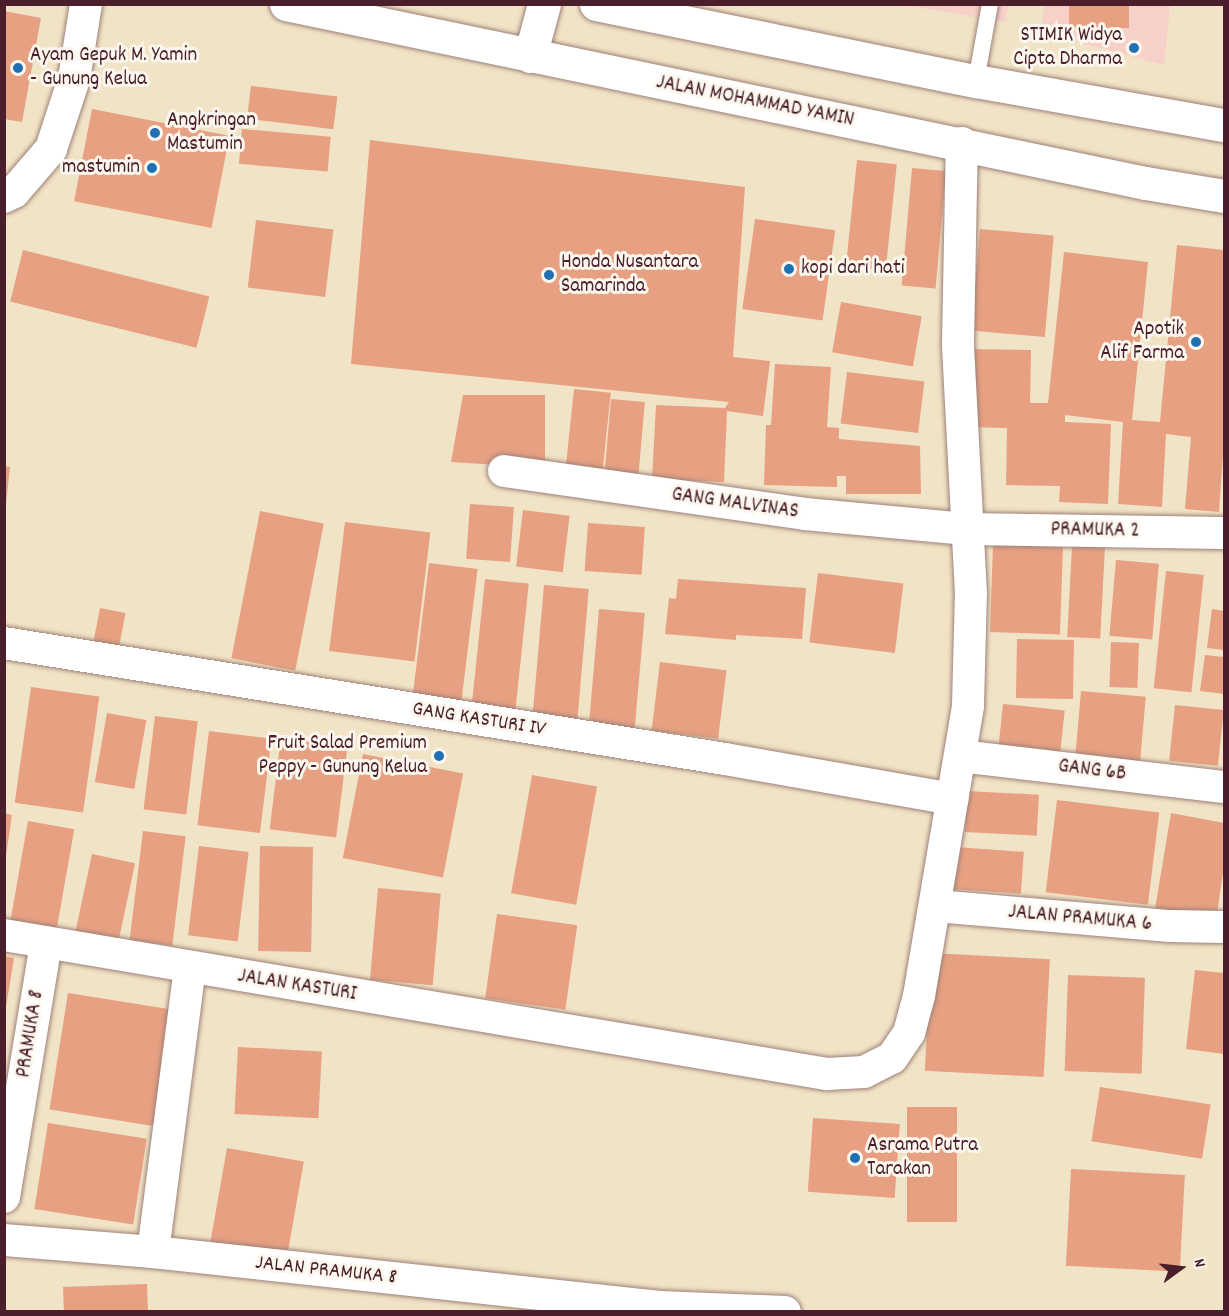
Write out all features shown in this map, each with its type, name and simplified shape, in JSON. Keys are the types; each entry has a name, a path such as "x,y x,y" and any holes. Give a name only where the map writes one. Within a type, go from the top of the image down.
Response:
{"main road":[{"name":"JALAN MOHAMMAD YAMIN","path":"286,4 962,143 1145,183 1224,196"},
{"path":"530,56 544,4"},
{"path":"596,4 679,13 976,81 1224,125"}],"street":[{"path":"4,197 14,192 51,149 74,79 86,4"},
{"name":"JALAN KASTURI","path":"4,935 827,1074 864,1072 892,1058 909,1033 936,906 968,705 971,594 958,343 962,143"},
{"name":"GANG MALVINAS","path":"504,471 805,514 966,528"},
{"name":"PRAMUKA 2","path":"966,528 1224,533"},
{"name":"GANG KASTURI IV","path":"4,643 713,757 953,799"},
{"name":"GANG 6B","path":"960,756 1224,787"},
{"name":"JALAN PRAMUKA 6","path":"936,906 1170,926 1224,927"},
{"name":"PRAMUKA 8","path":"4,1197 46,942"},
{"path":"4,1239 153,1252 190,968"},
{"name":"JALAN PRAMUKA 8","path":"153,1252 660,1307 785,1311"}],"lane":[{"path":"976,81 990,4"}],"shaded area":[{"name":"STIMIK Widya Cipta Dharma","path":"903,5 1008,5 1005,22"},
{"name":"STIMIK Widya Cipta Dharma","path":"1044,5 1170,5 1164,65 1041,32"}],"building":[{"path":"1069,4 1129,4 1129,28 1069,28"},
{"name":"Ayam Gepuk M. Yamin - Gunung Kelua","path":"4,11 41,18 22,122 4,119"},
{"path":"251,86 337,97 333,129 247,119"},
{"name":"mastumin","path":"92,109 229,136 211,228 74,201"},
{"path":"242,129 331,137 328,172 239,164"},
{"name":"Honda Nusantara Samarinda","path":"370,140 745,187 733,357 770,361 763,416 727,411 724,482 652,479 656,405 725,408 729,402 351,364"},
{"path":"857,160 897,164 886,271 846,266"},
{"path":"912,168 946,171 936,289 902,286"},
{"name":"kopi dari hati","path":"755,219 835,230 823,320 742,309"},
{"path":"256,220 333,230 325,297 248,287"},
{"path":"980,229 1054,235 1045,337 971,331"},
{"path":"1177,245 1224,250 1224,441 1219,512 1185,509 1191,437 1166,434 1162,507 1118,504 1123,422 1065,415 1065,422 1111,424 1108,504 1059,502 1060,486 1006,485 1007,428 967,427 968,349 1031,350 1030,403 1048,403 1064,252 1148,262 1132,420 1160,422"},
{"path":"23,250 209,296 196,348 10,301"},
{"path":"841,302 922,316 913,366 832,352"},
{"path":"775,364 831,367 827,427 839,428 839,439 920,446 921,494 846,494 846,476 837,476 837,487 764,485 766,425 771,425"},
{"path":"847,372 924,382 918,433 841,424"},
{"path":"574,389 611,393 602,472 566,469"},
{"path":"463,395 545,395 545,468 451,462"},
{"path":"611,399 645,402 638,476 605,473"},
{"path":"4,466 10,467 6,504 4,504"},
{"path":"470,504 514,507 510,562 466,559"},
{"path":"523,510 570,516 563,572 516,567"},
{"path":"260,511 324,523 295,671 231,658"},
{"path":"345,522 430,532 415,662 329,651"},
{"path":"588,523 645,527 642,575 585,571"},
{"path":"993,545 1063,547 1060,634 990,632"},
{"path":"1072,546 1105,548 1100,639 1067,637"},
{"path":"1116,560 1159,564 1152,639 1109,636"},
{"path":"429,563 478,569 461,703 413,697"},
{"path":"1166,571 1204,575 1191,692 1154,688"},
{"path":"818,573 903,583 895,653 809,642"},
{"path":"485,579 529,584 515,716 471,711"},
{"path":"678,579 806,588 802,639 736,635 736,640 665,634 669,598 676,599"},
{"path":"544,585 589,589 576,730 532,726"},
{"path":"100,608 126,613 118,652 92,647"},
{"path":"599,609 645,613 634,736 588,732"},
{"path":"1212,609 1224,611 1224,650 1207,648"},
{"path":"1017,639 1074,640 1073,699 1016,698"},
{"path":"1111,642 1139,643 1137,688 1109,687"},
{"path":"1205,655 1224,657 1224,694 1200,691"},
{"path":"660,662 727,670 718,739 652,730"},
{"path":"31,687 99,697 83,812 15,803"},
{"path":"1081,691 1146,697 1140,766 1075,761"},
{"path":"1003,704 1065,710 1059,761 998,755"},
{"path":"1175,705 1224,710 1218,766 1169,761"},
{"path":"107,713 146,720 134,789 95,782"},
{"path":"155,716 198,721 186,815 144,809"},
{"path":"209,731 272,739 260,833 197,825"},
{"path":"281,737 348,745 336,837 270,829"},
{"path":"363,754 463,773 443,878 343,858"},
{"path":"532,775 597,786 576,905 511,893"},
{"path":"967,791 1039,795 1037,836 965,832"},
{"path":"1057,800 1159,813 1148,905 1046,892"},
{"path":"4,813 12,815 6,856 4,856"},
{"path":"1171,813 1224,823 1224,866 1216,920 1155,909"},
{"path":"28,821 74,829 56,933 10,924"},
{"path":"143,831 186,836 172,945 130,940"},
{"path":"199,846 249,852 238,941 188,935"},
{"path":"260,846 313,847 311,952 258,951"},
{"path":"955,847 1024,852 1021,894 952,889"},
{"path":"92,854 135,863 118,941 75,932"},
{"path":"378,888 441,893 433,985 370,980"},
{"path":"497,914 577,925 565,1009 485,998"},
{"path":"931,953 1050,959 1044,1077 925,1071"},
{"path":"4,956 14,958 6,1007 4,1007"},
{"path":"1195,970 1224,973 1224,1054 1186,1049"},
{"path":"1068,975 1145,978 1142,1074 1065,1071"},
{"path":"68,993 172,1009 153,1126 50,1110"},
{"path":"238,1047 322,1051 318,1118 234,1114"},
{"path":"1100,1087 1211,1105 1202,1159 1091,1141"},
{"path":"907,1107 957,1107 957,1222 907,1222"},
{"name":"Asrama Putra Tarakan","path":"813,1118 900,1124 895,1198 808,1192"},
{"path":"48,1123 147,1139 133,1225 34,1209"},
{"path":"227,1148 304,1162 287,1258 210,1245"},
{"path":"1071,1169 1185,1175 1180,1272 1066,1266"},
{"path":"147,1284 148,1312 64,1312 63,1287"}],"place":[{"name":"STIMIK Widya Cipta Dharma","path":"1134,48"},
{"name":"Ayam Gepuk M. Yamin - Gunung Kelua","path":"18,68"},
{"name":"Angkringan Mastumin","path":"155,133"},
{"name":"mastumin","path":"152,168"},
{"name":"kopi dari hati","path":"789,269"},
{"name":"Honda Nusantara Samarinda","path":"549,275"},
{"name":"Apotik Alif Farma","path":"1196,342"},
{"name":"Fruit Salad Premium Peppy - Gunung Kelua","path":"439,756"},
{"name":"Asrama Putra Tarakan","path":"855,1158"}]}
